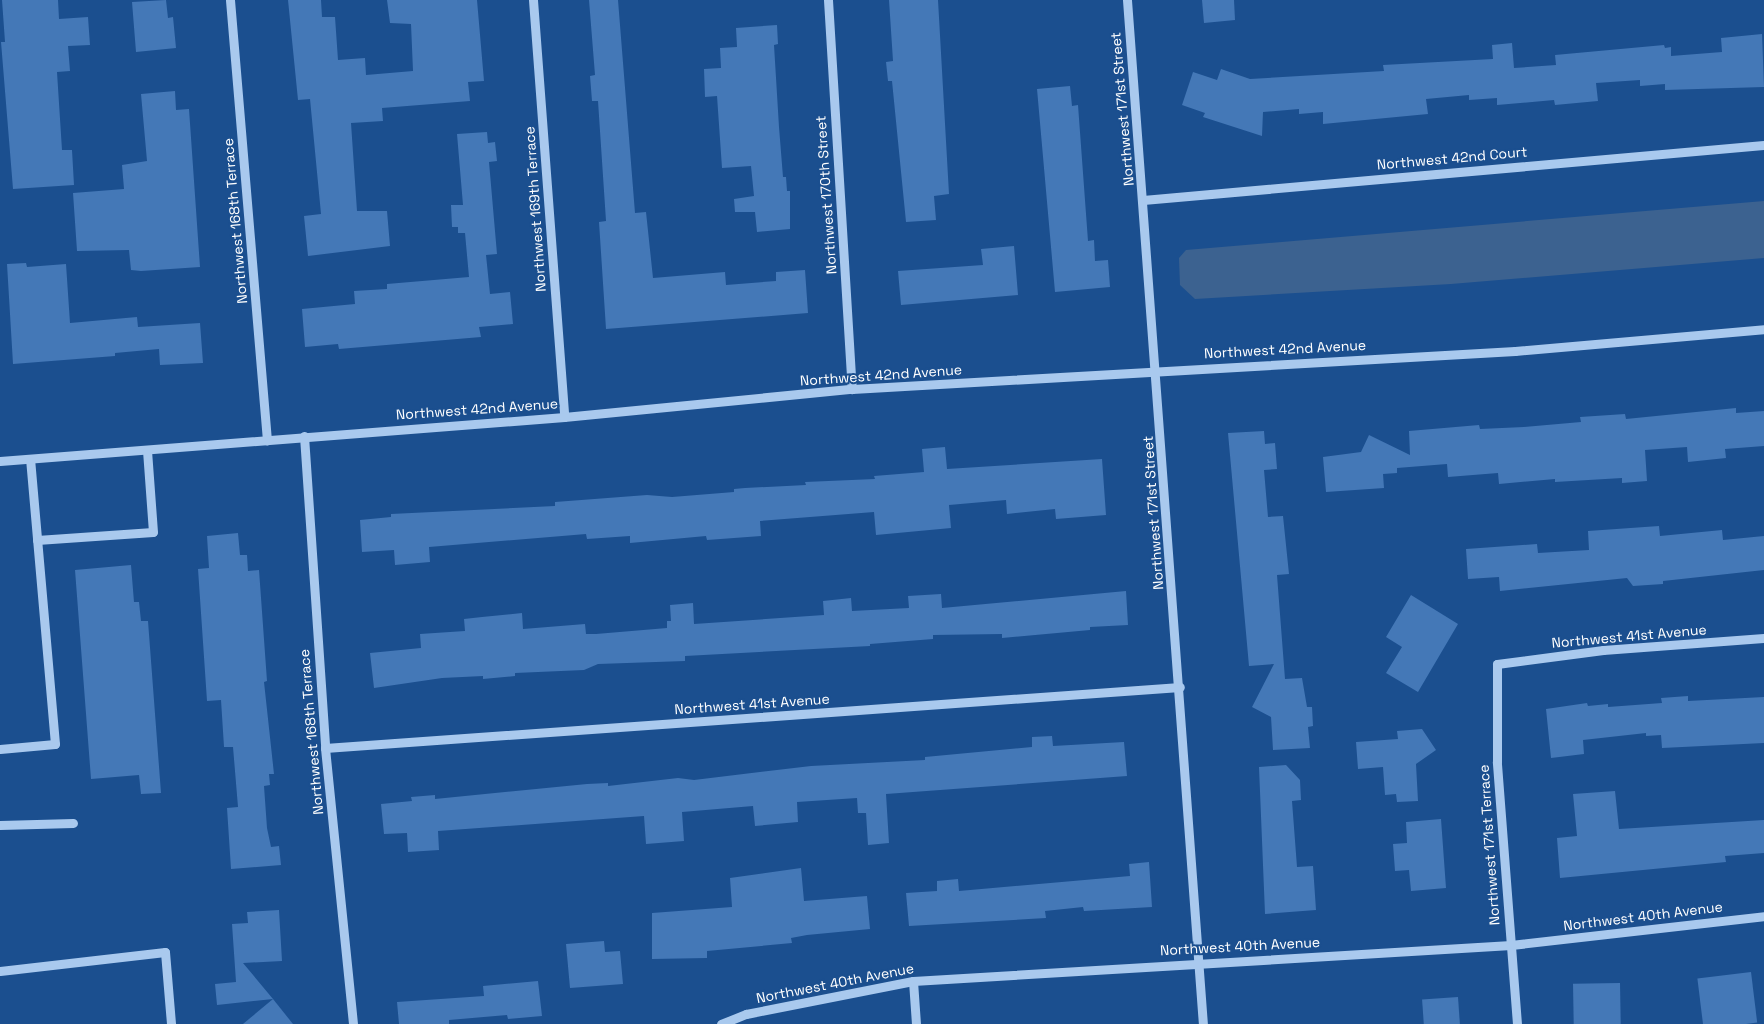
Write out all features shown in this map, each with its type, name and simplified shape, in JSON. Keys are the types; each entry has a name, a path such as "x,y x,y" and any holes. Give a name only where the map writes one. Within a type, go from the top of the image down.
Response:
{"street":[{"name":"Northwest 168th Terrace","path":"230,0 267,440"},
{"name":"Northwest 169th Terrace","path":"533,0 564,417"},
{"name":"Northwest 170th Street","path":"828,0 852,389"},
{"name":"Northwest 171st Street","path":"1127,0 1180,688 1203,1024"},
{"name":"Northwest 42nd Court","path":"1143,200 1764,145"},
{"name":"Northwest 42nd Avenue","path":"0,461 564,417 852,389 1156,370 1515,351 1764,329"},
{"name":"Northwest 168th Terrace","path":"304,436 325,748 353,1024"},
{"path":"37,540 153,532 147,451"},
{"path":"0,749 55,744 30,459"},
{"name":"Northwest 41st Avenue","path":"1497,664 1603,650 1764,638"},
{"name":"Northwest 171st Terrace","path":"1497,664 1496,762 1517,1024"},
{"name":"Northwest 41st Avenue","path":"325,748 1180,688"},
{"path":"0,824 73,823"},
{"name":"Northwest 40th Avenue","path":"721,1024 746,1014 913,981 1198,962 1511,945 1764,916"},
{"path":"0,971 165,952 171,1024"},
{"path":"913,981 916,1024"}],"water":[{"path":"1764,201 1764,258 1451,284 1195,299 1180,285 1179,258 1186,250"}],"building":[{"path":"2,0 58,0 59,19 88,17 90,45 68,46 70,71 57,72 62,150 72,150 74,185 13,189 1,42 5,42"},
{"path":"166,0 168,18 173,17 176,48 136,52 132,2"},
{"path":"288,0 321,0 322,17 335,17 338,60 365,58 366,75 413,71 411,24 390,23 387,0 477,0 484,81 468,82 470,101 382,108 383,121 351,123 357,211 387,211 390,246 308,256 304,216 321,214 310,99 298,100"},
{"path":"589,0 618,0 635,213 646,212 653,278 725,272 726,285 776,281 776,272 805,270 808,313 606,329 599,222 606,221 598,101 592,101 590,76 595,75"},
{"path":"889,0 938,0 949,194 934,196 936,220 906,222 892,81 888,81 886,62 893,61"},
{"path":"1202,0 1234,0 1235,20 1204,23"},
{"path":"777,25 778,44 774,45 779,127 783,177 786,177 787,191 790,191 790,229 757,232 755,212 735,212 734,199 754,196 751,166 722,168 717,96 705,97 704,69 721,68 720,48 737,47 736,28"},
{"path":"1762,34 1764,87 1665,90 1665,84 1640,86 1640,80 1596,83 1598,101 1555,105 1554,100 1497,105 1497,98 1469,100 1469,95 1426,99 1428,114 1323,124 1323,112 1299,114 1299,109 1263,112 1262,136 1203,117 1205,113 1182,105 1193,72 1217,80 1221,69 1250,79 1384,71 1383,65 1493,59 1492,45 1512,43 1514,68 1556,65 1555,55 1664,45 1665,48 1671,47 1671,56 1722,52 1721,38"},
{"path":"1070,86 1072,106 1078,105 1088,241 1094,240 1095,261 1108,260 1110,287 1055,292 1037,89"},
{"path":"175,91 176,110 189,109 200,267 131,270 129,250 77,251 73,193 124,189 122,165 147,161 141,94"},
{"path":"487,132 488,143 495,142 497,161 489,162 497,254 486,255 490,294 510,292 513,324 479,327 481,337 339,349 338,344 305,347 302,309 355,304 354,291 387,289 387,284 469,277 465,233 458,233 458,227 452,227 451,205 463,205 457,134"},
{"path":"1014,246 1018,295 901,305 898,271 983,265 981,249"},
{"path":"26,263 27,267 66,264 70,323 137,317 138,327 200,323 203,363 160,365 159,349 115,353 115,356 13,364 7,264"},
{"path":"1736,408 1736,413 1764,411 1764,446 1725,449 1726,458 1688,462 1687,447 1645,450 1647,481 1622,483 1622,478 1555,482 1555,479 1499,484 1498,473 1448,477 1447,464 1397,468 1397,473 1383,474 1384,488 1326,492 1323,457 1361,452 1369,435 1410,455 1409,431 1479,425 1480,429 1524,427 1581,422 1580,417 1625,414 1626,419"},
{"path":"1264,431 1265,444 1275,443 1277,469 1264,470 1268,517 1283,516 1289,574 1277,575 1285,679 1302,678 1307,707 1312,707 1313,726 1308,727 1310,748 1273,750 1271,717 1252,707 1274,664 1249,666 1228,433"},
{"path":"945,447 947,469 1102,459 1106,515 1056,519 1055,509 1007,514 1006,500 949,505 951,528 876,535 874,512 760,521 761,536 707,540 706,536 630,543 630,536 587,539 586,534 429,547 430,562 395,565 394,550 362,552 360,520 391,517 391,514 555,506 555,502 647,495 672,497 734,492 734,489 745,488 806,485 805,482 875,479 874,476 924,472 922,449"},
{"path":"1659,526 1660,536 1722,530 1723,540 1764,536 1764,570 1663,581 1663,584 1633,586 1627,578 1500,591 1499,577 1468,579 1466,549 1537,544 1538,553 1589,550 1588,531"},
{"path":"238,533 240,555 247,555 248,571 259,570 267,681 264,682 274,774 269,774 270,785 264,786 267,828 271,847 279,846 281,865 231,869 227,808 238,807 233,747 224,747 221,700 207,701 198,569 209,568 207,536"},
{"path":"131,565 134,602 139,602 141,621 148,621 161,793 141,794 139,775 91,779 75,570"},
{"path":"1126,591 1128,625 1090,627 1090,630 1002,638 1002,634 933,635 933,639 870,644 870,646 685,656 685,661 598,664 584,670 515,673 515,676 483,679 483,676 442,678 374,688 370,653 421,648 420,634 465,631 464,619 522,613 523,629 585,624 586,634 596,634 667,628 667,621 671,621 670,605 693,603 694,624 824,615 823,601 851,598 852,611 909,608 908,596 941,594 942,608"},
{"path":"1411,595 1458,624 1418,692 1386,673 1402,647 1386,637"},
{"path":"1688,696 1688,701 1764,697 1764,743 1662,748 1661,735 1646,736 1646,733 1583,740 1584,754 1551,758 1546,709 1587,703 1588,706 1608,704 1608,707 1662,703 1661,698"},
{"path":"1422,729 1436,750 1416,764 1418,801 1397,802 1396,794 1385,795 1383,767 1358,769 1356,742 1398,739 1397,731"},
{"path":"1052,736 1053,746 1124,742 1127,776 886,794 889,843 868,845 866,813 858,813 857,798 797,802 798,822 755,826 753,806 682,812 684,841 646,844 644,816 438,831 439,850 408,852 407,833 384,834 381,804 412,801 411,797 435,795 435,799 587,784 608,783 608,786 678,778 694,780 811,766 925,760 925,757 1032,747 1032,737"},
{"path":"1286,765 1300,780 1301,800 1292,801 1297,867 1313,866 1316,910 1265,914 1259,767"},
{"path":"1615,791 1619,829 1764,820 1764,853 1725,856 1726,862 1560,878 1557,838 1577,836 1573,794"},
{"path":"1441,819 1446,888 1411,891 1409,870 1395,871 1393,844 1407,843 1406,822"},
{"path":"1149,862 1152,907 1084,911 1083,907 1045,911 1046,918 909,926 906,893 937,891 937,881 958,879 959,891 1130,876 1129,864"},
{"path":"801,868 804,901 867,896 870,929 807,935 791,938 792,943 707,951 707,958 652,959 652,913 732,907 730,878"},
{"path":"279,910 282,961 243,963 273,999 217,1005 215,984 236,982 232,924 248,923 247,912"},
{"path":"604,941 605,952 620,951 623,984 570,988 566,944"},
{"path":"1751,972 1757,1023 1703,1024 1697,979"},
{"path":"538,981 542,1016 508,1019 507,1015 449,1020 449,1024 399,1024 397,1002 484,996 483,986"},
{"path":"1620,983 1621,1024 1574,1024 1573,984"},
{"path":"1458,997 1460,1024 1424,1024 1422,1000"},
{"path":"273,999 293,1024 243,1024"}]}
